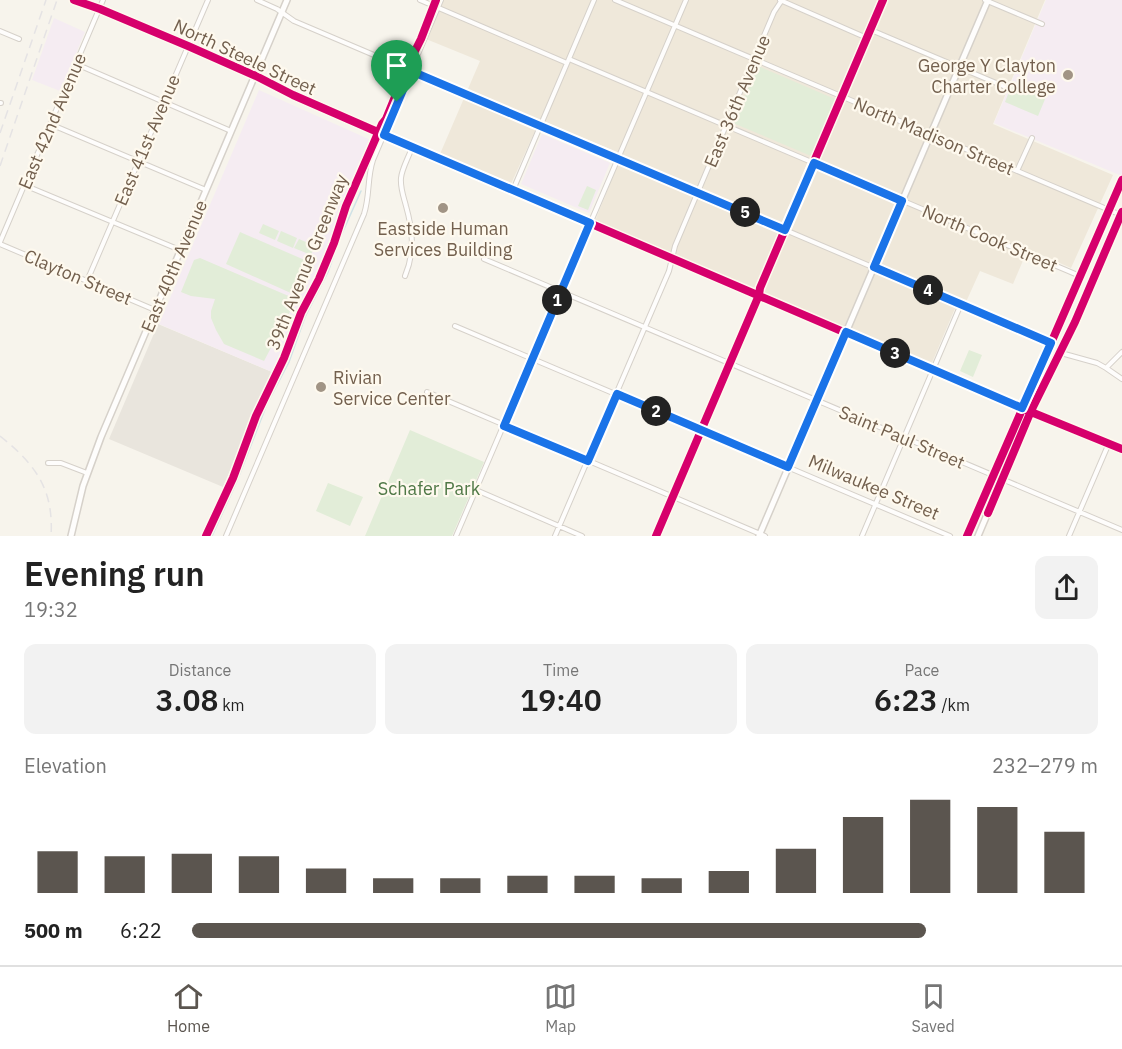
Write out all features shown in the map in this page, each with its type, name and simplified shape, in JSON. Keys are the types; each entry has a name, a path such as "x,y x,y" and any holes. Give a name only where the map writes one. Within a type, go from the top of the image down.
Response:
{"street":[{"name":"North Steele Street","path":"74,0 188,46 381,134 1122,449"},
{"name":"North Steele Street","path":"86,0 100,9"},
{"name":"East 42nd Avenue","path":"0,243 104,0"},
{"name":"East 41st Avenue","path":"87,281 207,0"},
{"path":"256,0 275,8 294,21 1051,343"},
{"name":"East 40th Avenue","path":"71,536 87,473 101,436 287,0"},
{"name":"North Cook Street","path":"420,0 646,92 1080,276"},
{"path":"226,536 365,209 369,174 381,134 441,0"},
{"path":"513,190 593,0"},
{"name":"North Madison Street","path":"615,0 1109,210 1121,213"},
{"path":"456,536 686,0"},
{"path":"781,0 867,38"},
{"name":"East 36th Avenue","path":"555,536 669,271 675,246 781,0"},
{"path":"656,536 884,0"},
{"path":"427,392 761,535 987,0 1042,24"},
{"path":"871,30 1008,88"},
{"path":"0,31 19,39"},
{"path":"76,64 232,131"},
{"path":"50,124 206,191"},
{"path":"1017,171 1032,138"},
{"path":"405,276 411,258 412,238 400,178 412,147"},
{"path":"967,536 1109,210 1120,191 1122,180"},
{"path":"24,185 181,250"},
{"path":"978,536 1031,411 1064,353 1121,213"},
{"name":"Clayton Street","path":"0,243 155,310"},
{"name":"Saint Paul Street","path":"484,259 1122,530"},
{"path":"862,536 961,304"},
{"name":"Milwaukee Street","path":"455,326 950,536"},
{"path":"1106,368 1122,352"},
{"path":"1064,353 1106,368 1122,379"},
{"path":"1070,536 1109,443"},
{"path":"48,463 61,463 87,473"},
{"path":"476,490 582,536"}],"shaded area":[{"path":"443,0 1045,0 993,124 1113,175 1071,268 1028,249 1013,284 980,271 966,302 959,299 931,365 595,221 622,154 540,120 511,184 440,154 480,61 426,39"},
{"name":"George Y Clayton Charter College","path":"1046,0 1122,0 1122,176 994,123"},
{"path":"54,18 85,32 60,91 32,80"},
{"path":"259,90 373,141 272,372 159,324"},
{"path":"542,134 610,163 589,213 521,184"},
{"path":"158,324 272,372 223,487 109,439"}],"green space":[{"path":"758,66 835,99 811,156 733,123"},
{"path":"1020,80 1048,92 1038,116 1005,102 1011,87"},
{"path":"587,186 596,190 588,210 578,206"},
{"path":"263,224 279,231 275,240 259,233"},
{"path":"281,231 297,238 293,248 277,241"},
{"path":"240,232 307,261 293,294 226,264"},
{"path":"299,239 315,246 311,255 294,248"},
{"path":"200,258 291,297 294,304 264,361 224,344 211,318 215,299 191,296 181,292 194,260"},
{"path":"969,350 982,355 973,377 960,371"},
{"name":"Schafer Park","path":"410,430 484,462 452,536 365,536"},
{"path":"328,483 363,497 350,526 316,511"}],"waterway":[{"path":"212,536 237,481 267,404 289,362 305,317 328,272 361,191"}],"railway":[{"path":"0,133 46,0"},
{"path":"0,166 57,0"},
{"path":"0,436 23,457 40,479 49,504 51,536"}],"cycle path":[{"path":"74,0 188,46 412,147 1122,449"},
{"name":"39th Avenue Greenway","path":"206,536 233,478 256,416 284,358 301,313 319,279 346,206 421,39 436,0"},
{"path":"656,536 883,0"},
{"path":"967,536 1122,180"},
{"path":"988,513 1031,411 1075,322 1122,212"}],"place":[{"name":"George Y Clayton Charter College","path":"1068,75"},
{"name":"Eastside Human Services Building","path":"443,208"},
{"name":"Rivian Service Center","path":"321,387"}],"route":[{"path":"411,71 785,230 814,163 902,201 874,267 1051,343 1022,408 846,332 788,467 617,394 588,461 504,426 590,223 384,135 397,102 411,71"}]}
